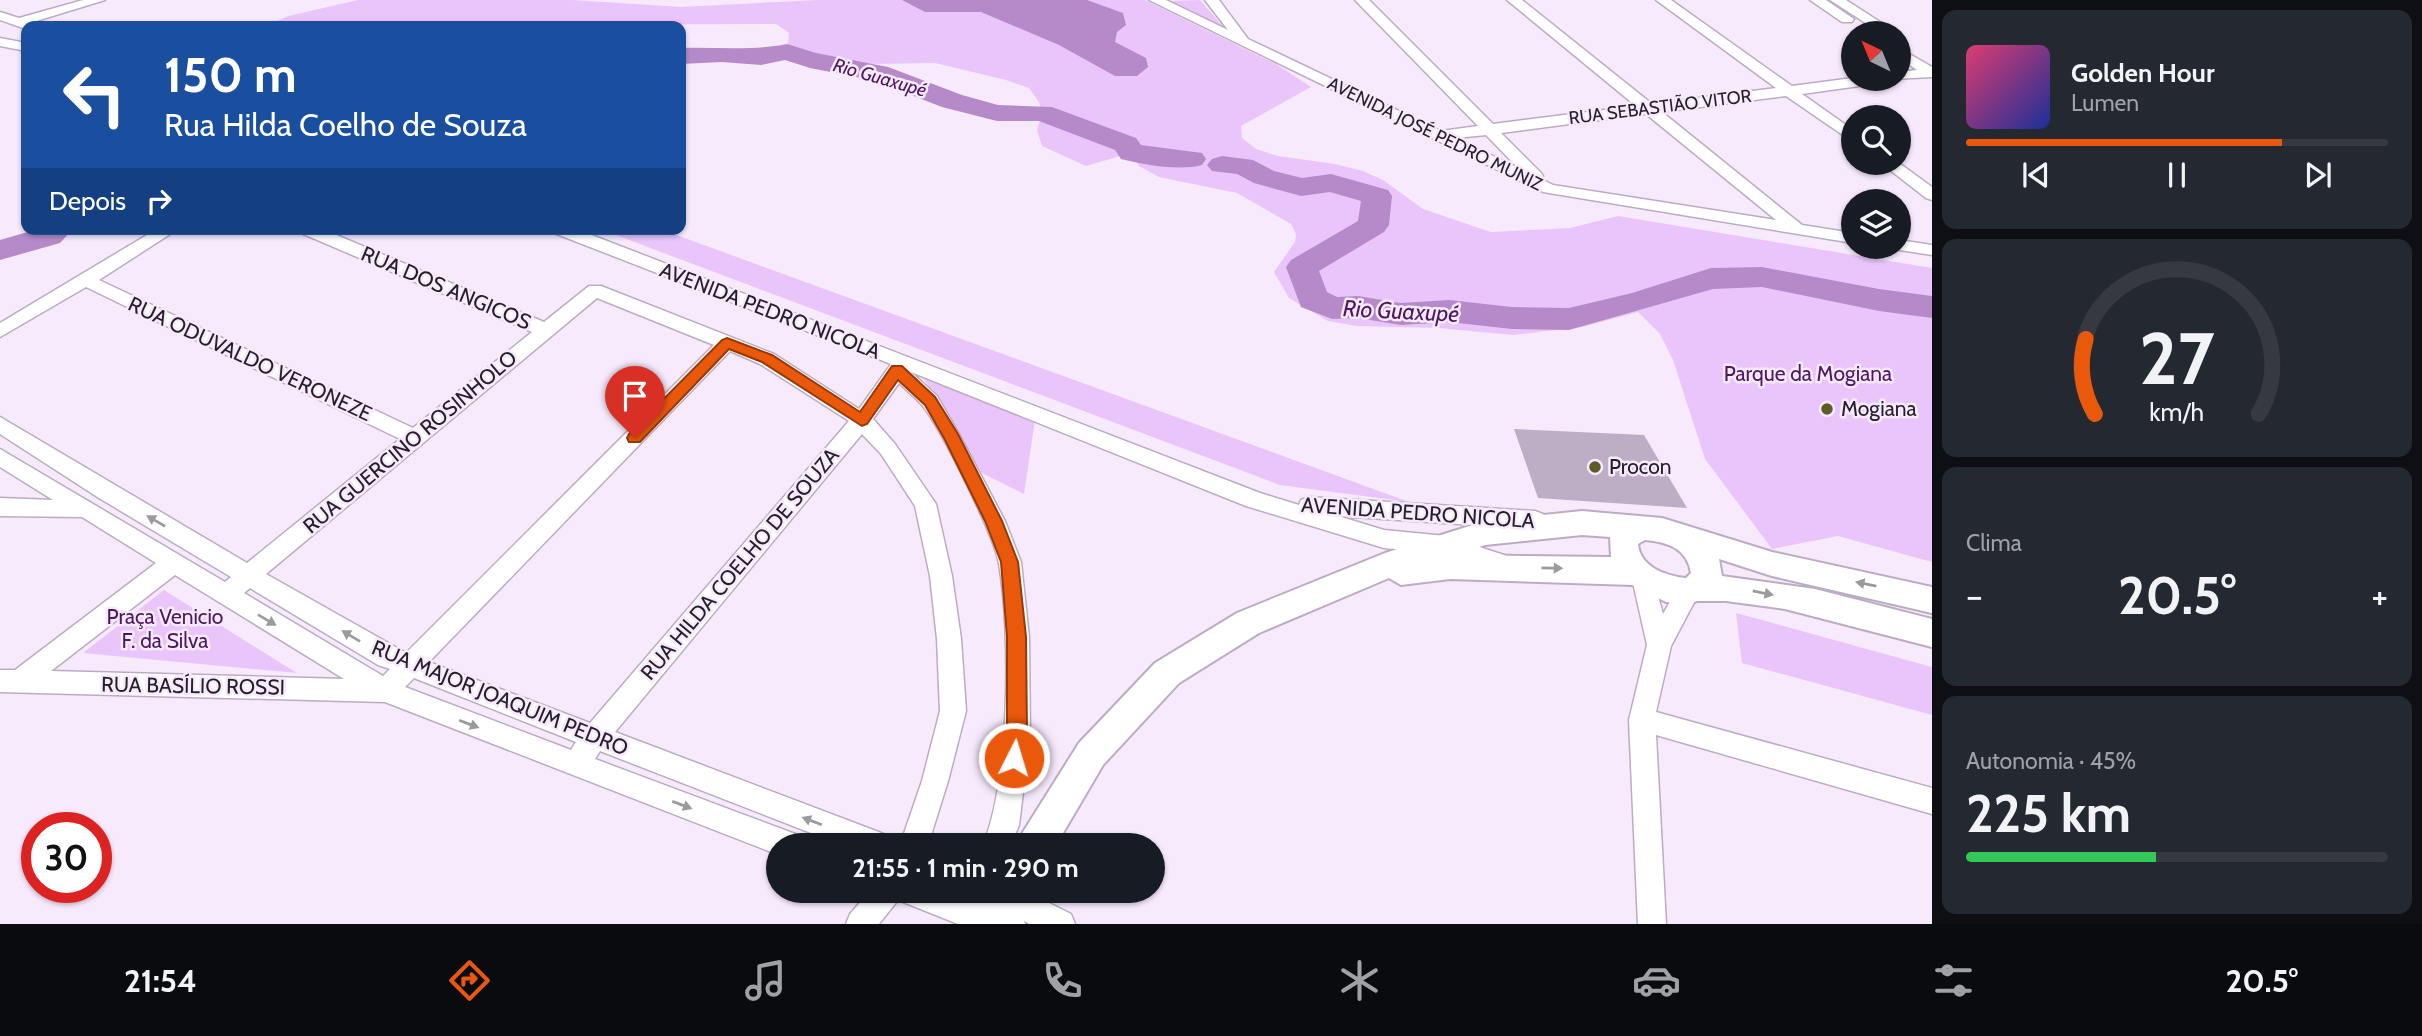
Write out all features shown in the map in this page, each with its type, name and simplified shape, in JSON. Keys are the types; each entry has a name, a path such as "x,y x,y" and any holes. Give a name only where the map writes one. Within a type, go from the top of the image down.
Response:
{"main road":[{"path":"1362,577 1390,550 1446,545 1485,533 1582,523 1651,528 1772,564 1932,600"},
{"path":"1640,576 1626,562 1622,550 1623,539 1629,531 1651,528 1686,540 1703,557 1707,576 1692,589"},
{"path":"1043,833 1091,754 1167,673 1248,622 1325,589 1362,577 1450,567 1611,569 1640,576 1666,589 1733,587 1800,600 1932,633"}],"street":[{"path":"36,21 98,0"},
{"name":"AVENIDA JOSÉ PEDRO MUNIZ","path":"1156,0 1549,189 1841,236"},
{"path":"1213,0 1245,43"},
{"path":"1362,0 1549,189"},
{"path":"1514,0 1652,108 1798,230"},
{"path":"1663,0 1841,127"},
{"path":"1816,0 1850,21"},
{"path":"1837,0 1871,21"},
{"path":"0,16 21,22"},
{"path":"0,43 21,46"},
{"path":"1911,47 1932,60"},
{"path":"0,57 21,59"},
{"path":"1911,59 1932,72"},
{"path":"1911,75 1932,72"},
{"name":"RUA SEBASTIÃO VITOR","path":"1439,136 1841,84"},
{"path":"1905,175 1932,195"},
{"path":"0,331 160,235"},
{"name":"RUA DOS ANGICOS","path":"321,235 546,330"},
{"name":"AVENIDA PEDRO NICOLA","path":"575,235 900,366 1390,550"},
{"path":"1911,247 1932,250"},
{"name":"RUA ODUVALDO VERONEZE","path":"85,280 415,438"},
{"name":"RUA GUERCINO ROSINHOLO","path":"225,595 594,290 727,343"},
{"path":"385,691 412,667 727,343 767,359 862,420 888,449 925,504 941,576 949,639 953,711 918,833"},
{"path":"900,366 930,401 952,439 994,521 1010,562 1017,637 1017,735 1002,833"},
{"name":"RUA HILDA COELHO DE SOUZA","path":"575,765 595,737 862,420 900,366"},
{"name":"RUA MAJOR JOAQUIM PEDRO","path":"0,425 107,492 387,657 845,833"},
{"name":"RUA MAJOR JOAQUIM PEDRO","path":"0,457 172,564 385,691 766,837"},
{"path":"40,480 63,464"},
{"path":"0,507 84,510 107,492"},
{"name":"AVENIDA PEDRO NICOLA","path":"1254,500 1354,511 1582,523"},
{"name":"AVENIDA PEDRO NICOLA","path":"1446,545 1514,568"},
{"path":"9,682 172,564"},
{"path":"1640,576 1659,645"},
{"path":"1652,924 1642,720 1659,645 1692,589"},
{"name":"RUA BASÍLIO ROSSI","path":"9,682 385,691"},
{"path":"1642,720 1932,801"},
{"path":"860,924 878,903"},
{"path":"993,906 1061,924"}],"green space":[{"name":"Parque da Mogiana","path":"358,0 573,0 681,7 817,0 1145,0 1276,64 1311,87 1241,126 1242,138 1256,149 1278,156 1363,171 1383,180 1423,209 1491,232 1570,228 1618,216 1841,253 1841,259 1878,259 1932,268 1932,562 1838,536 1772,549 1705,459 1673,360 1660,334 1638,312 1582,327 1513,335 1439,328 1356,326 1328,321 1289,298 1274,272 1295,242 1296,234 1291,224 1237,193 1159,177 1139,166 1131,153 1086,166 1042,146 1037,130 1042,113 1039,102 1029,88 1006,80 935,63 866,64 787,52 789,33 776,24 686,24 686,21 278,21 288,16"},
{"path":"1200,0 1225,29 1170,1"},
{"path":"616,235 676,235 1409,502 1280,485"},
{"path":"924,379 1035,420 1024,494 982,473"},
{"name":"Praça Venicio F. da Silva","path":"164,590 297,673 83,653"},
{"path":"1736,613 1932,667 1932,715 1742,663"}],"shaded area":[{"path":"902,0 1087,0 1123,13 1126,25 1117,32 1115,42 1146,58 1148,67 1137,76 1115,76 1059,45 981,12 925,12"}],"building":[{"name":"Procon","path":"1514,429 1644,435 1687,508 1538,498"}],"waterway":[{"name":"Rio Guaxupé","path":"686,56 722,54 761,57 787,52 810,60 879,73 952,101 997,113 1042,113 1126,144 1131,153 1192,159"},
{"name":"Rio Guaxupé","path":"1222,165 1243,166 1264,177 1301,187 1331,183 1377,196 1373,225 1302,267 1313,299 1332,308 1358,307 1401,314 1449,311 1512,318 1569,319 1629,303"},
{"name":"Rio Guaxupé","path":"0,250 50,235"},
{"name":"Rio Guaxupé","path":"1645,299 1711,279 1762,277 1879,300 1932,307"}],"place":[{"name":"Mogiana","path":"1827,409"},
{"name":"Procon","path":"1595,467"}],"route":[{"path":"635,438 727,343 767,359 862,420 897,370 930,401 994,521 1010,562 1017,637 1017,735 1014,758"}]}
